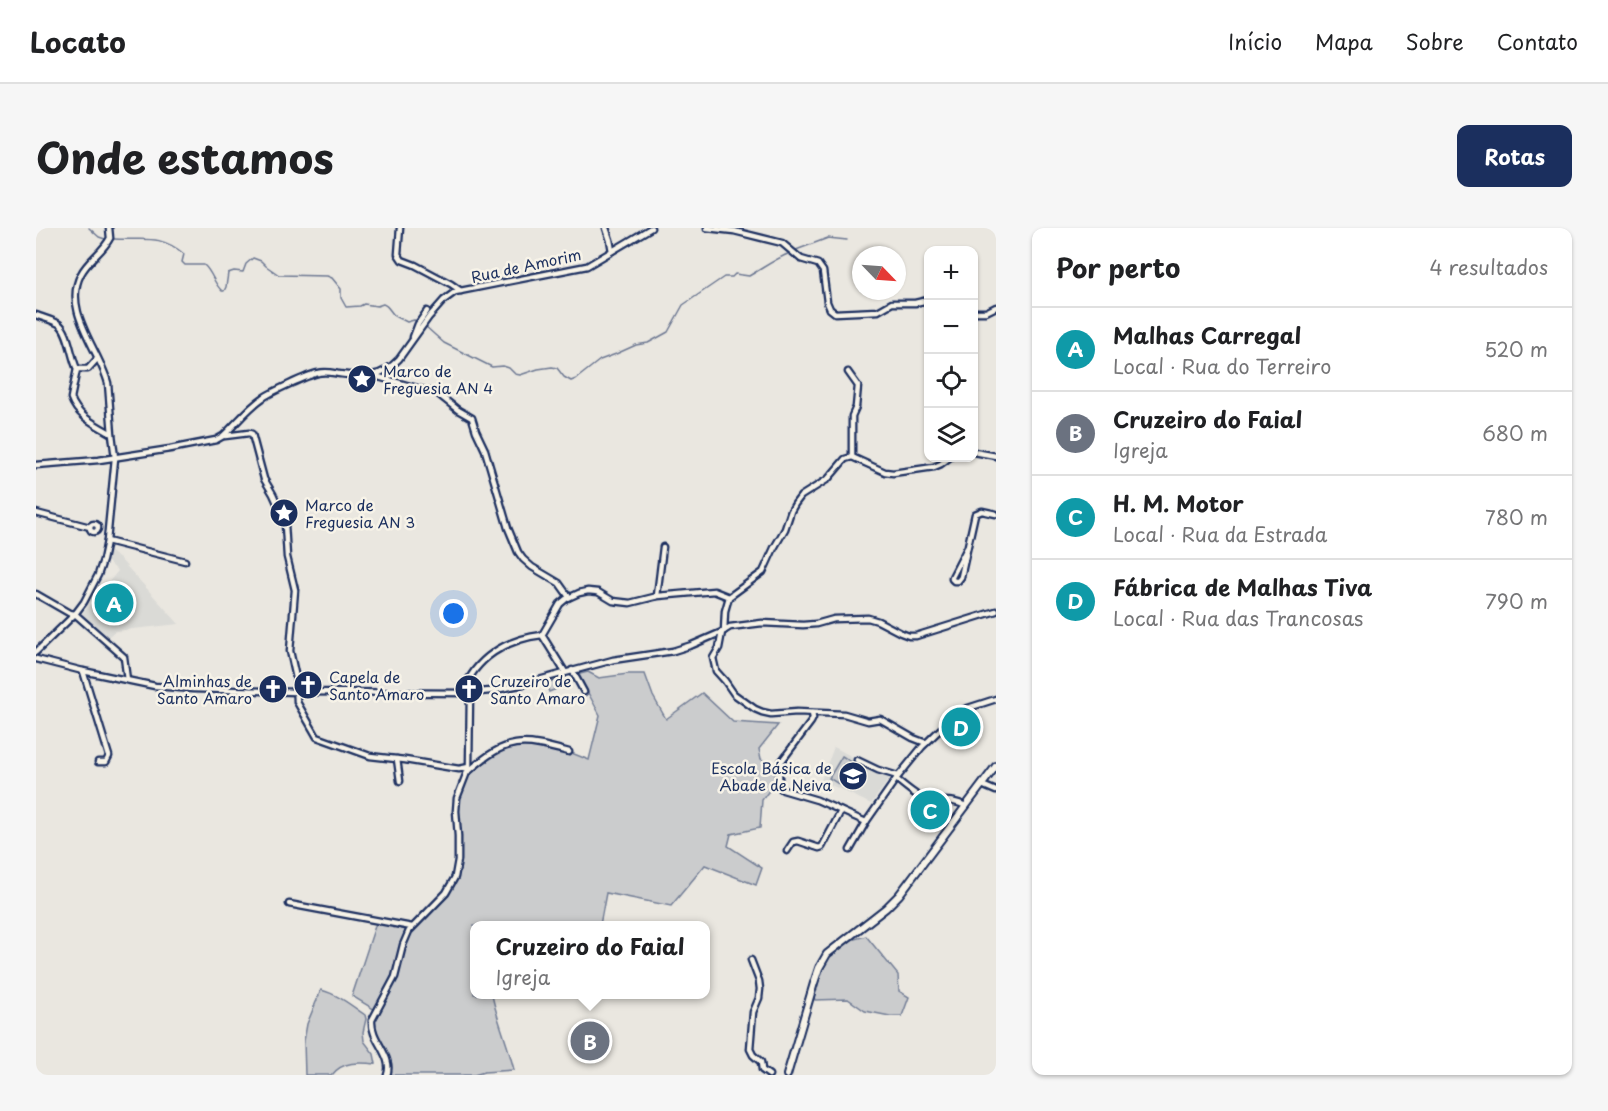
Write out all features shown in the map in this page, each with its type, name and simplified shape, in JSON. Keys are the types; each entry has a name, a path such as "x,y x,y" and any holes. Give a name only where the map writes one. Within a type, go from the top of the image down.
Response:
{"main road":[{"path":"787,1075 814,983 827,954 886,909 899,895 996,766"}],"street":[{"path":"36,652 75,614 87,597 98,575 107,541 115,458 108,383 76,306 75,287 86,266 108,243 109,228"},
{"path":"400,228 398,254 402,260 451,284 460,291"},
{"path":"606,228 612,251"},
{"name":"Rua de Amorim","path":"375,376 391,367 444,300 454,292 587,266 651,228"},
{"path":"707,228 734,231 782,243 801,259 818,264 823,271 826,302 835,313 878,311 892,303 924,301"},
{"path":"978,312 986,312 996,307"},
{"path":"413,340 414,333 427,311"},
{"path":"36,315 60,324 66,333 77,369 70,398 72,402 85,417 112,434"},
{"path":"77,369 88,369 97,359"},
{"path":"848,372 858,386 856,407 851,422 852,457"},
{"path":"223,436 264,397 316,373 375,376 438,394 472,418 485,450 508,528 518,552 532,567 559,583 568,597"},
{"path":"36,465 115,458 200,444 223,436 252,434 264,479 273,494 285,524 287,557 295,590 290,651 296,678 297,702 316,737 370,756 459,769 469,769 501,748 515,743 531,743 569,752"},
{"path":"978,453 996,456"},
{"path":"926,743 880,719 864,721 843,714 771,714 756,710 734,694 716,671 713,661 723,632 729,597 764,572 785,530 791,511 801,496 828,479 845,459 852,457 885,472 893,473 934,467 944,462"},
{"path":"967,548 952,577 954,581 958,581 961,577 975,514 981,511 996,514"},
{"path":"36,513 90,527"},
{"path":"107,541 185,561"},
{"path":"657,596 663,547"},
{"path":"542,635 560,604 568,597 588,591 598,592 619,603 630,603 657,596 714,591 729,597"},
{"path":"36,594 69,613 75,614 124,657 127,680"},
{"path":"36,658 154,686 296,692 473,692 502,689 613,660 673,651 723,632 730,627 762,623 803,625 834,619 868,618 909,636 916,636 996,611"},
{"path":"542,635 565,672"},
{"path":"463,692 481,661 498,648 542,635"},
{"path":"572,670 584,692"},
{"path":"83,671 109,756 106,762 98,762"},
{"path":"387,1075 389,1071 387,1059 371,1028 372,1020 395,977 403,945 411,927 446,893 454,877 458,852 457,798 469,769 473,692 470,683 473,673"},
{"path":"850,850 866,822 897,778 926,743 962,710 996,699"},
{"path":"812,713 812,722 781,762 778,774 779,787 817,800 866,822"},
{"path":"397,759 400,781"},
{"path":"857,760 897,778 927,801 950,800 966,806"},
{"path":"982,785 996,790"},
{"path":"788,851 793,842 798,841 822,847 841,811"},
{"path":"289,904 411,927"},
{"path":"751,960 760,989 753,1012 750,1049 761,1062 761,1073 769,1075"}],"shaded area":[{"path":"109,551 120,559 179,624 115,631 107,641 80,618 118,571 107,561"},
{"path":"588,672 599,678 645,674 653,696 666,719 702,693 733,722 778,725 759,749 761,759 775,767 774,784 762,800 760,828 731,834 728,846 762,868 756,885 705,865 671,906 606,893 601,921 470,921 470,999 493,999 514,1070 474,1075 387,1075 387,1059 371,1028 377,1011 352,996 377,920 412,927 451,886 458,860 457,798 469,771 501,748 531,743 569,752 589,760 600,715 580,674"},
{"path":"565,676 569,684 549,692 546,683"},
{"name":"Escola Básica de Abade de Neiva","path":"834,747 880,772 879,774 889,777 871,804 821,780"},
{"path":"842,756 853,763 840,785 829,778"},
{"path":"866,936 898,975 899,991 909,997 902,1016 865,1011 848,999 815,1000 812,992 820,966 843,942"},
{"path":"321,990 338,997 365,1015 364,1041 374,1054 376,1064 346,1065 332,1075 305,1075 304,1041 307,1024"}],"waterway":[{"path":"89,228 105,239"},
{"path":"796,250 828,238 847,240"},
{"path":"114,239 150,239 167,243 184,254 182,262 185,265 204,265 222,291 226,287 228,273 243,272 246,264 253,258 261,261 279,275 332,278 341,289 341,298 346,307 383,304 395,316 407,322 417,321"},
{"path":"425,326 444,343 492,367 503,366 520,375 552,367 557,368 564,377 571,381 600,360 636,345 648,343 668,332 683,305 724,277 732,277 735,274 749,276 790,253"}],"place":[{"name":"Marco de Freguesia AN 4","path":"362,379"},
{"name":"Marco de Freguesia AN 3","path":"284,513"},
{"name":"Malhas Carregal","path":"114,603"},
{"name":"Capela de Santo Amaro","path":"308,685"},
{"name":"Alminhas de Santo Amaro","path":"273,689"},
{"name":"Cruzeiro de Santo Amaro","path":"469,689"},
{"name":"Fábrica de Malhas Tiva","path":"961,727"},
{"name":"Escola Básica de Abade de Neiva","path":"853,776"},
{"name":"H. M. Motor","path":"930,810"},
{"name":"Cruzeiro do Faial","path":"590,1041"}]}
